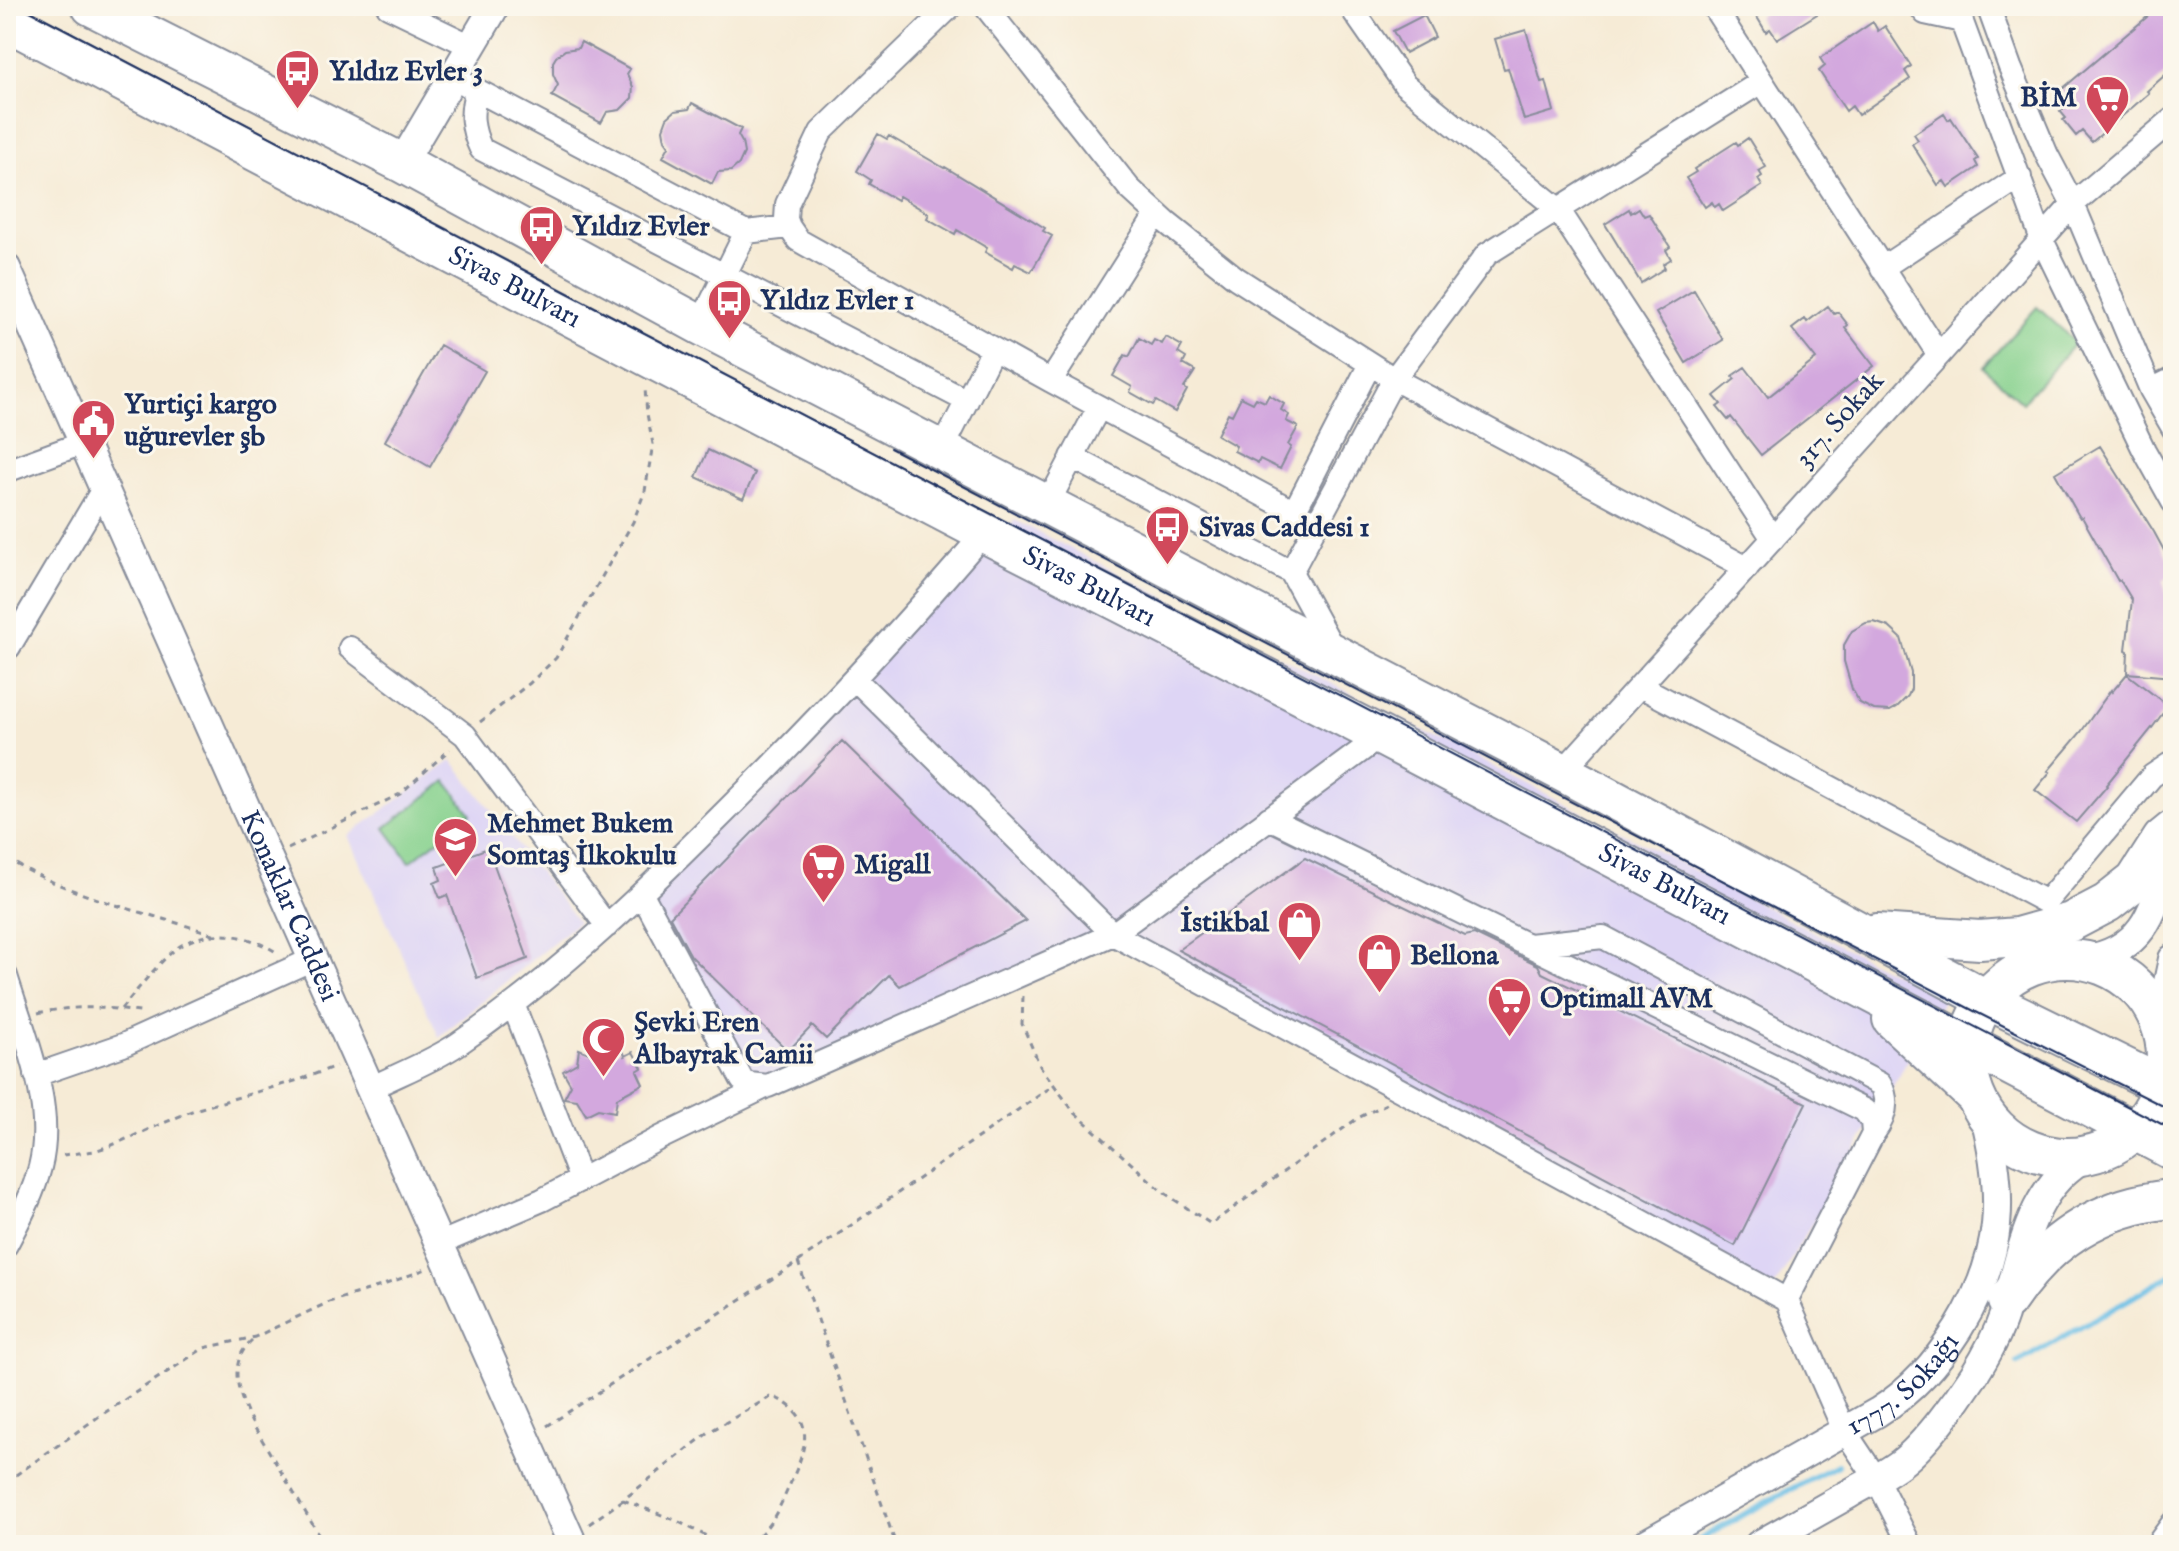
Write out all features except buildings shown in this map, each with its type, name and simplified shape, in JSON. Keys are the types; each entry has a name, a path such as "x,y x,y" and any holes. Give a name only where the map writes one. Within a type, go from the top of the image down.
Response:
{"highway":[{"name":"Sivas Bulvarı","path":"91,6 402,163 700,325 1562,772 1986,999 2167,1088"},
{"name":"Sivas Bulvarı","path":"6,21 2173,1151"},
{"path":"1860,931 1980,940 2017,937 2052,928 2089,914 2121,893 2135,881 2162,839 2173,830"},
{"path":"2060,959 2084,960 2125,977 2138,989 2157,1017 2163,1034 2167,1088 2134,1131 2121,1141 2089,1155 2063,1157 2038,1153 2008,1137 1995,1126 1980,1104 1970,1080 1969,1044 1978,1013 1986,999 2005,981 2026,967 2060,959"},
{"path":"1854,984 1980,1104"},
{"path":"2007,1301 2032,1267 2079,1228 2130,1206 2173,1199"}],"street":[{"path":"388,6 471,46"},
{"path":"402,163 465,84 471,46 495,6"},
{"path":"951,6 821,132 787,204 786,219 793,234 805,244 993,349 1317,524"},
{"path":"985,6 1129,188 1236,278 1394,379 1747,568"},
{"path":"1350,6 1405,85 1558,209 1773,539"},
{"path":"1713,6 1939,355"},
{"path":"1920,6 1925,13 1959,14 2042,240 2144,450 2173,502"},
{"path":"1988,6 2027,111 2073,204 2151,390 2173,428"},
{"path":"1291,572 1394,379 1487,254 1761,82"},
{"path":"465,84 746,232 789,227"},
{"path":"465,84 473,103 473,129 481,149 967,401"},
{"name":"317. Sokak","path":"1562,772 2073,204 2173,119"},
{"path":"1882,268 2020,177"},
{"path":"1051,381 1157,214"},
{"path":"700,325 746,232"},
{"name":"Konaklar Caddesi","path":"6,268 269,858 303,963 357,1057 572,1541"},
{"path":"942,450 993,349"},
{"path":"1294,512 1370,364"},
{"path":"2151,390 2173,379"},
{"path":"1047,505 1099,407"},
{"path":"6,471 83,443"},
{"path":"1072,457 1291,572 1336,654"},
{"path":"9,647 103,489"},
{"path":"371,1088 455,1046 513,1004 607,926 784,755 917,611 984,533"},
{"path":"350,648 465,735 607,926"},
{"path":"855,679 1113,934 1787,1300 1844,1430 1876,1478 1910,1545"},
{"path":"1640,686 2046,902 2152,776 2173,762"},
{"path":"444,1251 502,1218 768,1086 1113,934 1381,736"},
{"path":"1269,818 1864,1110 1872,1121 1873,1134"},
{"path":"2084,960 2120,949 2141,931 2150,914 2173,843"},
{"path":"642,894 742,1080 768,1086"},
{"path":"1528,945 1603,937 1880,1084 1886,1098 1882,1121 1787,1300"},
{"path":"2163,1034 2166,992 2173,959"},
{"path":"36,1075 123,1045 303,963"},
{"path":"6,976 44,1105 45,1125 43,1155 35,1184 6,1245"},
{"path":"513,1004 581,1180"},
{"name":"1777. Sokağı","path":"1644,1545 1878,1412 1914,1386 1940,1357 1977,1297 1990,1262 1997,1212 1995,1162 1980,1104"},
{"name":"1777. Sokağı","path":"1759,1545 1902,1462 1958,1399 1986,1356 2003,1316 2024,1245 2044,1195 2067,1168 2089,1155"},
{"path":"2157,1545 2173,1523"}],"path":[{"path":"269,858 400,794 556,658 633,522 645,491 653,444 645,399 652,359"},
{"path":"6,858 74,891 216,935"},
{"path":"121,1009 169,954 194,939 229,935 252,939 303,963"},
{"path":"1026,973 1022,1024 1040,1066 1054,1085 1074,1112 1163,1192 1211,1224 1358,1118 1408,1094"},
{"path":"19,1019 80,1007 121,1009 176,1021"},
{"path":"43,1155 79,1154 110,1146 194,1110 302,1079 357,1057"},
{"path":"527,1439 798,1262 1054,1085"},
{"path":"6,1482 204,1348 255,1337 329,1302 407,1277 444,1251"},
{"path":"798,1262 896,1545"},
{"path":"255,1337 246,1345 237,1362 237,1379 243,1404 325,1545"},
{"path":"572,1541 709,1432 772,1396 782,1400 798,1416 805,1435 804,1453 775,1516 760,1535 746,1545"},
{"path":"623,1500 727,1545"}],"shaded area":[{"path":"1015,520 1944,999 1771,1293 1117,937 748,1093 645,894"},
{"name":"Mehmet Bukem Somtaş İlkokulu","path":"452,760 578,922 439,1037 348,836"}],"green space":[{"path":"2037,307 2076,342 2022,403 1983,367"},
{"path":"446,781 471,814 410,862 385,828"}],"waterway":[{"path":"2018,1363 2173,1274"},
{"path":"1691,1545 1837,1465"}],"tram line":[{"path":"21,6 2173,1130"},
{"path":"890,448 1978,1013 2173,1111"}],"place":[{"name":"Yıldız Evler 3","path":"298,111"},
{"name":"BİM","path":"2108,137"},
{"name":"Yıldız Evler","path":"541,266"},
{"name":"Yıldız Evler 1","path":"729,340"},
{"name":"Yurtiçi kargo uğurevler şb","path":"93,460"},
{"name":"Sivas Caddesi 1","path":"1168,567"},
{"name":"Mehmet Bukem Somtaş İlkokulu","path":"456,879"},
{"name":"Migall","path":"823,904"},
{"name":"İstikbal","path":"1300,962"},
{"name":"Bellona","path":"1379,995"},
{"name":"Optimall AVM","path":"1509,1038"},
{"name":"Şevki Eren Albayrak Camii","path":"603,1078"}]}
